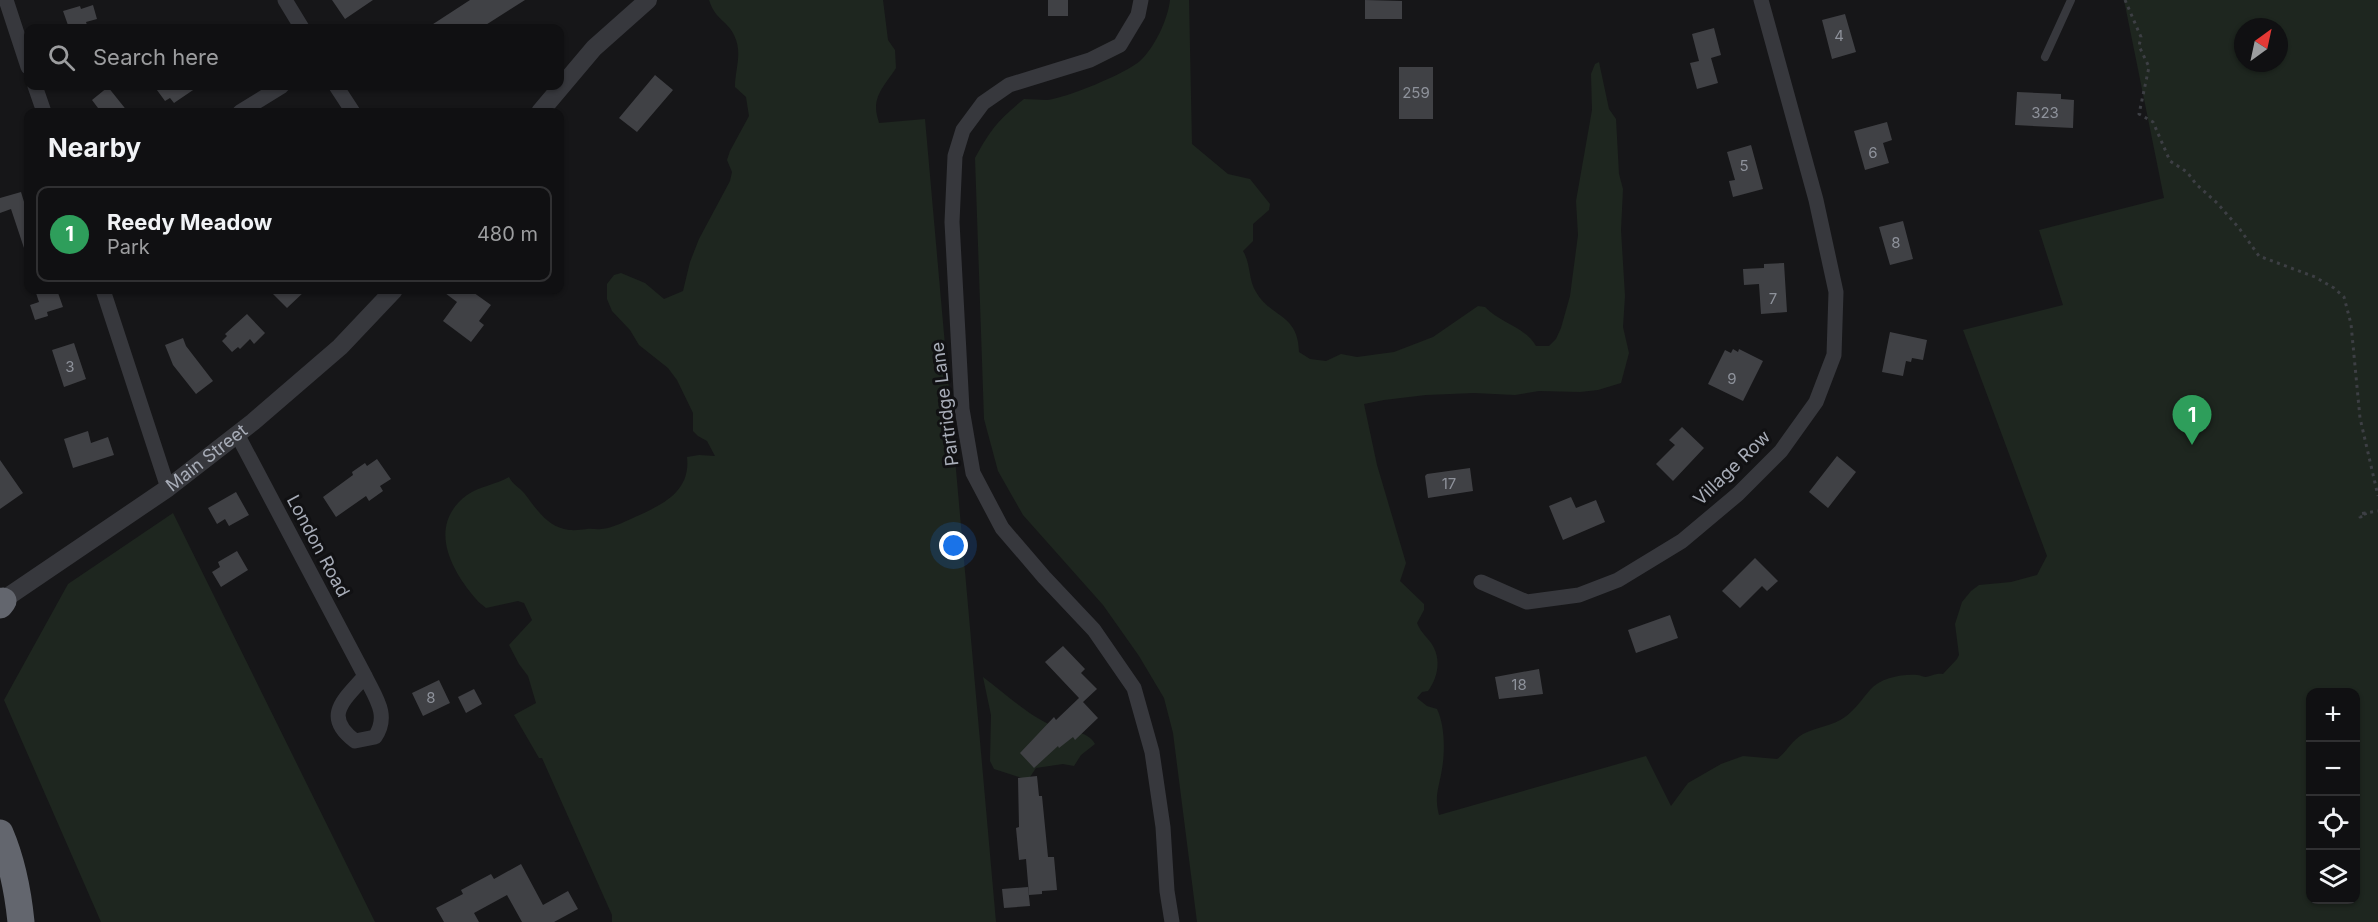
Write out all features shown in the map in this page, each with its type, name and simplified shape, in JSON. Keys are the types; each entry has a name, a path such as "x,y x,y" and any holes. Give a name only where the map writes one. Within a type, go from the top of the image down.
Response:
{"highway":[{"path":"0,833 9,853 21,922"}],"street":[{"path":"6,0 24,55"},
{"path":"285,0 300,24"},
{"path":"564,84 594,48 648,0"},
{"name":"Partridge Lane","path":"1141,0 1138,15 1120,45 1090,60 1009,85 983,103 963,130 955,156 952,222 962,409 973,473 1002,528 1094,630 1134,688 1152,752 1163,827 1167,891 1172,922"},
{"name":"Village Row","path":"1481,582 1527,602 1580,596 1618,580 1682,541 1738,494 1781,451 1816,402 1834,355 1836,292 1816,200 1761,0"},
{"path":"36,90 43,108"},
{"path":"246,108 276,90"},
{"path":"339,90 350,108"},
{"path":"543,108 559,90"},
{"path":"104,294 168,488"},
{"name":"Main Street","path":"1,603 168,488 237,434 340,347 390,294"},
{"name":"London Road","path":"237,434 365,676"}],"lane":[{"path":"2045,57 2072,0"}],"path":[{"path":"2125,0 2141,37 2139,46 2149,67 2139,114 2153,122 2170,161 2187,172 2196,184 2217,203 2259,256 2315,277 2344,297 2351,324 2360,418 2378,496"},
{"path":"2365,513 2378,511"}],"shaded area":[{"path":"709,0 883,0 888,40 895,50 896,68 878,97 876,108 879,123 925,119 996,922 612,922 612,915 542,758 539,758 514,715 536,703 528,676 509,645 532,620 524,603 518,601 486,608 467,587 451,561 445,533 448,520 455,507 467,495 482,487 509,477 541,515 557,527 570,530 599,529 627,521 673,496 684,479 687,457 715,456 707,441 693,431 693,413 677,380 668,368 639,345 630,330 612,311 607,299 607,284 614,275 621,273 645,283 664,299 683,291 690,262 699,239 730,181 732,172 727,160 749,116 746,97 735,87 737,42"},
{"path":"1170,0 1189,0 1192,144 1228,174 1250,179 1270,204 1269,210 1253,224 1253,241 1243,251 1252,282 1262,300 1283,317 1294,330 1299,352 1310,359 1326,361 1341,354 1357,357 1394,352 1433,337 1478,306 1485,307 1519,329 1536,346 1549,346 1556,339 1570,296 1578,235 1576,201 1592,110 1591,74 1595,64 1599,62 1609,109 1616,119 1619,174 1623,189 1621,230 1625,296 1623,327 1629,353 1621,383 1598,390 1580,392 1426,395 1364,404 1377,465 1406,563 1400,581 1424,604 1424,610 1417,623 1436,653 1436,676 1428,691 1422,692 1417,698 1427,706 1437,709 1442,723 1444,747 1437,797 1439,815 1646,756 1671,806 1688,783 1721,764 1743,756 1777,759 1803,734 1845,717 1879,682 1905,675 1926,677 1943,674 1959,655 1955,624 1962,602 1971,591 1979,585 2011,582 2037,575 2047,556 1963,330 2063,305 2039,230 2164,198 2124,0 2378,0 2378,922 1197,922 1173,733 1164,698 1139,656 1103,605 1023,515 998,471 984,419 975,158 996,125 1024,99 1056,98 1109,79 1146,55 1164,24"},
{"path":"173,513 375,922 101,922 4,700 68,584"},
{"path":"983,677 1034,716 1053,726 1088,736 1095,744 1081,755 1074,766 1063,764 1036,768 1028,780 994,769 990,761 991,715"}],"building":[{"path":"332,0 373,0 345,19"},
{"path":"470,0 525,0 487,24 433,24"},
{"path":"1048,0 1068,0 1068,16 1048,16"},
{"path":"1365,0 1402,1 1402,19 1365,19"},
{"path":"93,5 97,19 86,22 87,24 68,24 63,11 80,6 81,9"},
{"path":"1845,14 1856,52 1832,59 1822,20"},
{"path":"1714,28 1721,55 1711,58 1718,83 1697,89 1690,63 1699,61 1692,34"},
{"path":"1399,67 1433,67 1433,119 1399,119"},
{"path":"655,75 673,90 637,132 619,118"},
{"path":"104,90 110,90 125,108 98,108 92,100"},
{"path":"157,90 193,90 174,103 170,98 165,101"},
{"path":"2017,92 2061,94 2061,99 2074,100 2073,128 2015,125"},
{"path":"1887,122 1892,140 1883,143 1889,163 1865,170 1854,131"},
{"path":"1751,145 1763,189 1733,197 1729,181 1735,180 1727,152"},
{"path":"21,192 24,202 24,248 11,209 0,213 0,198"},
{"path":"1903,221 1913,259 1890,265 1879,227"},
{"path":"1784,263 1787,312 1761,314 1759,284 1744,285 1743,269 1764,268 1764,264"},
{"path":"36,294 58,294 63,307 47,312 48,316 35,320 30,305 39,302"},
{"path":"273,294 302,294 287,308"},
{"path":"446,294 476,294 491,305 479,321 484,325 471,342 443,321 457,302"},
{"path":"247,314 265,333 254,344 250,339 240,349 238,347 232,352 222,341 227,336 225,334"},
{"path":"1890,332 1927,340 1923,360 1912,358 1911,362 1906,361 1903,376 1882,372"},
{"path":"183,338 186,346 213,381 196,394 173,365 165,345"},
{"path":"74,343 86,379 64,387 52,350"},
{"path":"1733,349 1738,352 1739,349 1763,361 1743,401 1708,384 1725,350 1731,353"},
{"path":"1682,427 1704,448 1673,481 1656,464 1675,445 1669,440"},
{"path":"88,431 91,443 108,437 114,455 73,468 64,439"},
{"path":"1837,456 1856,472 1828,508 1809,492"},
{"path":"377,459 391,479 380,486 383,491 369,501 366,496 336,517 323,497 353,475 352,472 365,463 367,466"},
{"path":"0,460 23,493 0,509"},
{"path":"1470,468 1473,491 1428,498 1425,476 1427,474"},
{"path":"236,492 249,515 229,526 225,519 217,524 208,508"},
{"path":"1571,497 1576,508 1596,500 1605,522 1563,540 1549,506"},
{"path":"237,551 248,570 221,587 212,572 220,567 218,562"},
{"path":"1755,558 1778,581 1767,591 1762,586 1740,608 1722,591"},
{"path":"1670,615 1678,638 1636,653 1628,630"},
{"path":"1063,646 1085,669 1081,673 1097,689 1083,702 1098,718 1075,740 1073,737 1059,748 1058,746 1034,768 1020,753 1054,717 1056,720 1079,698 1045,662"},
{"path":"1539,669 1543,694 1499,699 1495,677"},
{"path":"439,680 450,703 423,716 412,693"},
{"path":"474,689 482,704 466,713 458,697"},
{"path":"1037,776 1039,796 1042,796 1048,857 1054,857 1057,890 1029,895 1026,859 1019,860 1016,828 1019,827 1018,778"},
{"path":"521,864 543,905 568,891 578,909 554,922 522,922 507,895 474,913 479,922 444,922 436,908 463,894 461,890 491,874 494,879"},
{"path":"1028,887 1030,906 1004,908 1002,889"}],"place":[{"name":"Reedy Meadow","path":"2192,445"}]}
